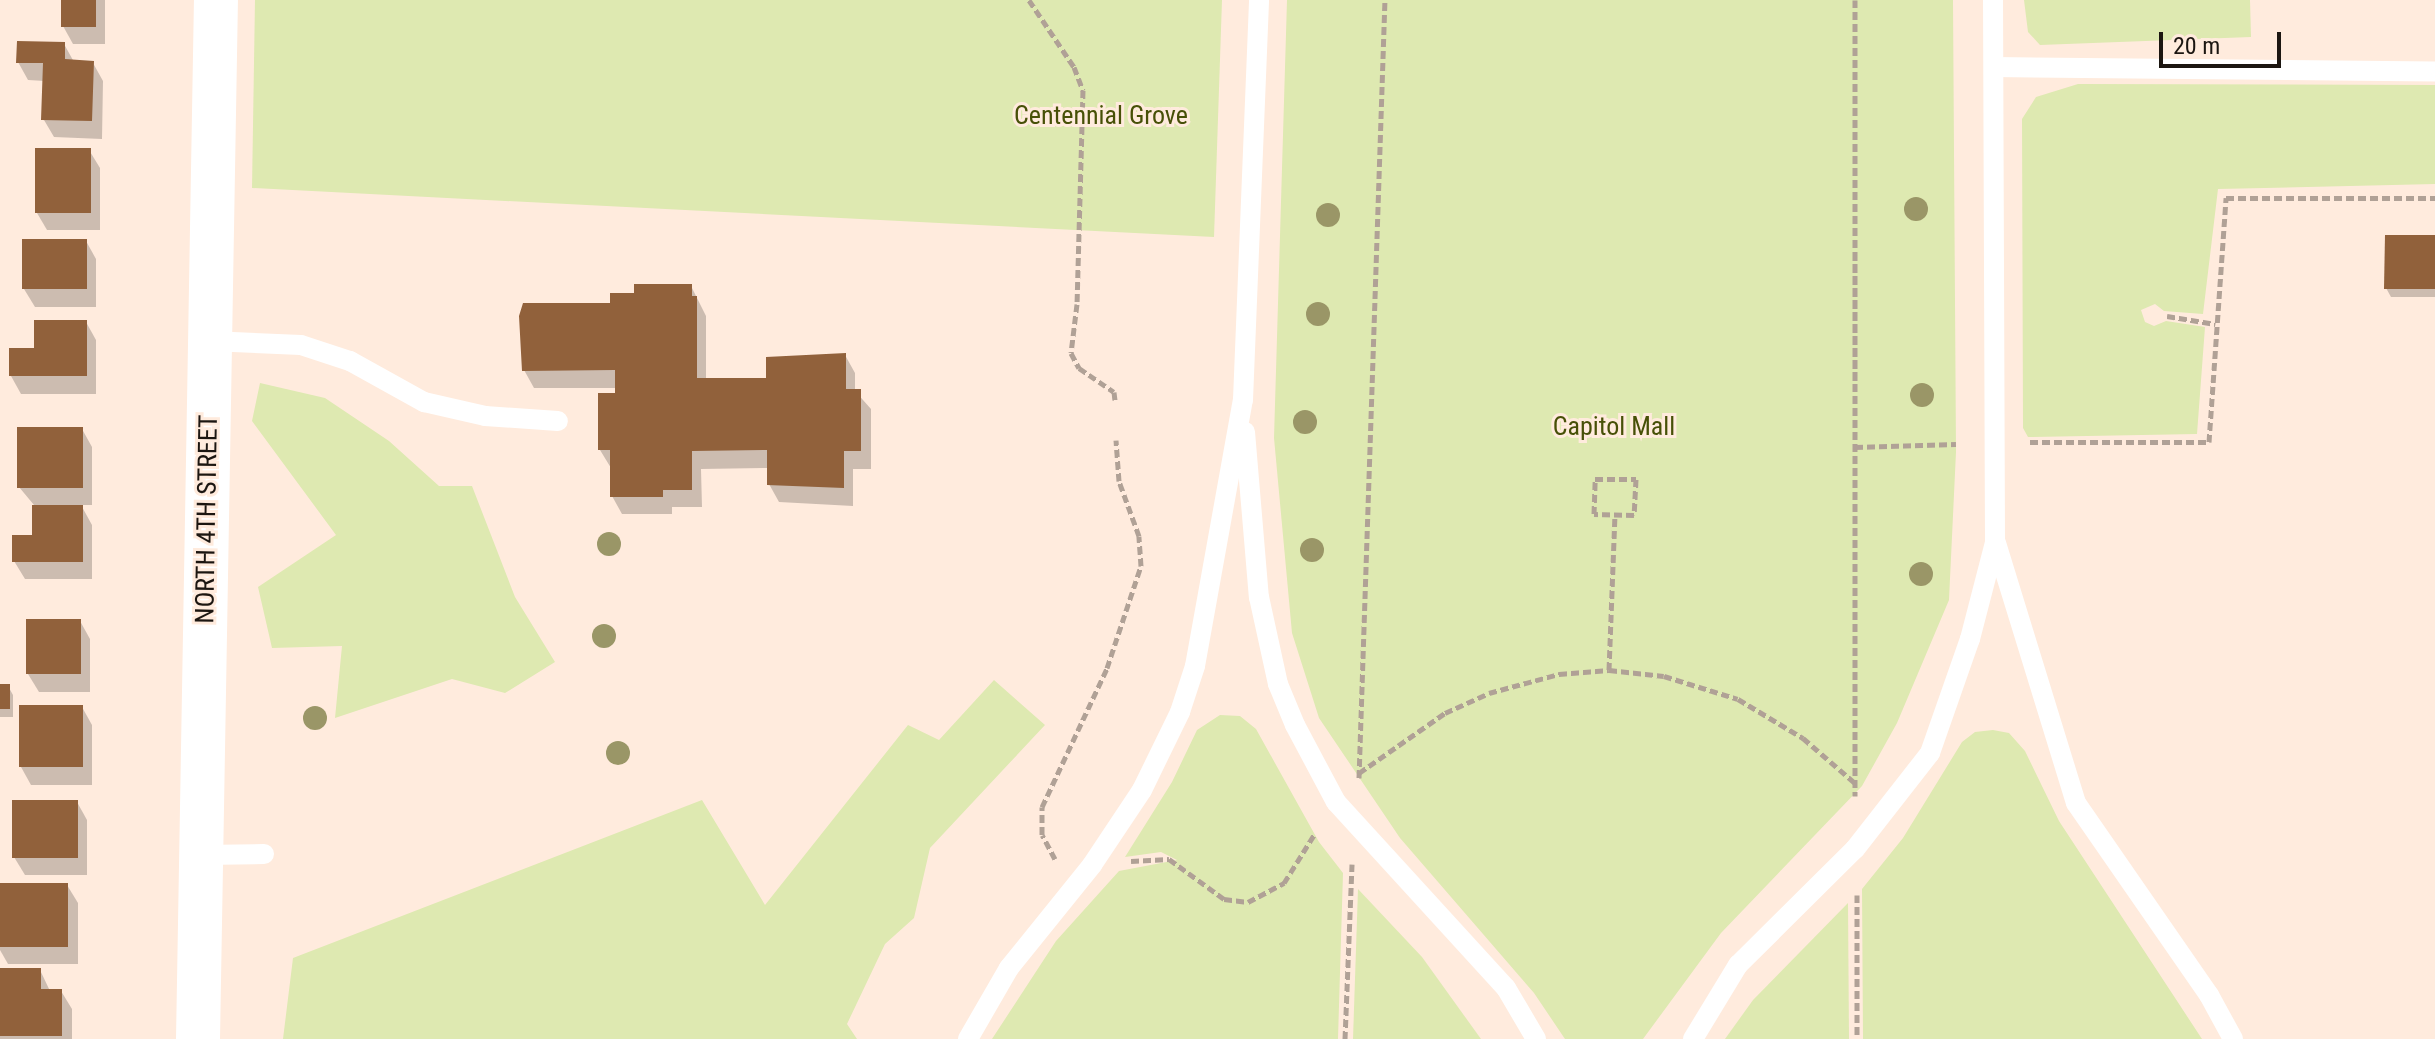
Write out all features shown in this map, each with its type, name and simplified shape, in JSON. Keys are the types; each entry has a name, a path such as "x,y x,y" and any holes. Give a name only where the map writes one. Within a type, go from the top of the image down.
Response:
{"street":[{"name":"NORTH 4TH STREET","path":"198,1039 216,0"}],"lane":[{"path":"1259,0 1243,400 1259,597 1278,684 1316,765 1354,823 1506,988 1536,1039"},
{"path":"1693,1039 1738,965 1855,849 1930,753 1970,639 1995,542 1993,0"},
{"path":"1994,67 2435,72"},
{"path":"210,341 301,345 350,361 424,402 485,416 558,421"},
{"path":"968,1039 1009,968 1092,865 1142,790 1180,712 1207,618 1243,400"},
{"path":"1995,542 2076,803 2209,995 2233,1039"},
{"path":"201,855 264,854"},
{"path":"1675,1039 1703,1018"}],"path":[{"path":"1029,0 1074,67 1083,90 1077,304 1071,353 1089,377 1114,392 1115,400"},
{"path":"1345,1039 1385,0"},
{"path":"1855,0 1855,796"},
{"path":"2030,442 2209,442 2226,198 2435,198"},
{"path":"2167,316 2215,324"},
{"path":"1055,859 1042,835 1042,807 1107,668 1141,566 1139,536 1119,481 1116,440"},
{"path":"1855,447 1956,444"},
{"path":"1595,479 1636,479 1634,515 1615,515 1594,514 1595,479"},
{"path":"1609,670 1615,515"},
{"path":"1356,774 1445,713 1489,693 1559,674 1609,670 1664,676 1738,699 1803,738 1855,784"},
{"path":"1122,863 1169,859 1224,899 1248,902 1284,883 1314,835"},
{"path":"1857,895 1857,1039"}],"green space":[{"name":"Centennial Grove","path":"255,0 1222,0 1214,237 252,188"},
{"name":"Capitol Mall","path":"1287,0 1953,0 1956,452 1949,600 1897,723 1862,786 1721,933 1643,1039 1565,1039 1534,993 1400,838 1319,718 1292,633 1274,438"},
{"path":"2024,0 2250,0 2251,37 2040,45 2028,32"},
{"path":"2078,84 2435,85 2435,184 2218,189 2203,314 2164,311 2155,304 2141,310 2145,322 2154,326 2166,321 2205,327 2197,434 2028,437 2023,428 2022,119 2036,97"},
{"path":"260,383 325,398 389,441 439,486 472,486 515,597 555,662 505,693 452,679 335,718 342,646 272,648 258,587 336,535 252,421"},
{"path":"994,680 1045,725 930,848 914,918 885,944 847,1024 857,1039 283,1039 293,958 702,800 765,905 908,725 939,740"},
{"path":"1220,715 1240,716 1256,729 1319,842 1343,873 1338,1039 992,1039 1056,941 1119,871 1177,860 1161,852 1125,857 1172,782 1197,730"},
{"path":"1993,730 2009,733 2025,751 2059,821 2202,1039 1863,1039 1862,889 1903,838 1962,742 1975,732"},
{"path":"1358,889 1422,957 1481,1039 1353,1039"},
{"path":"1848,903 1849,1039 1725,1039 1753,1000"}],"building":[{"path":"61,0 96,0 96,27 61,27"},
{"path":"17,41 65,42 65,59 94,61 92,121 41,120 43,63 16,63"},
{"path":"35,148 91,148 91,213 35,213"},
{"path":"2385,235 2435,235 2435,289 2384,289"},
{"path":"22,239 87,239 87,289 22,289"},
{"path":"634,284 692,284 692,296 697,296 697,378 766,378 766,357 846,353 846,389 861,389 861,451 844,451 844,488 767,485 767,450 692,451 692,490 663,490 663,497 610,497 610,450 598,450 598,393 615,393 615,370 522,371 519,316 523,303 610,303 610,293 634,293"},
{"path":"34,320 87,320 87,376 9,376 9,348 34,348"},
{"path":"17,427 83,427 83,488 17,488"},
{"path":"32,505 83,505 83,562 12,562 12,535 32,535"},
{"path":"26,619 81,619 81,674 26,674"},
{"path":"0,684 10,684 10,709 0,709"},
{"path":"19,705 83,705 83,767 19,767"},
{"path":"12,800 78,800 78,858 12,858"},
{"path":"0,883 68,883 68,947 0,947"},
{"path":"0,968 41,968 41,989 62,989 62,1036 0,1036"}]}
